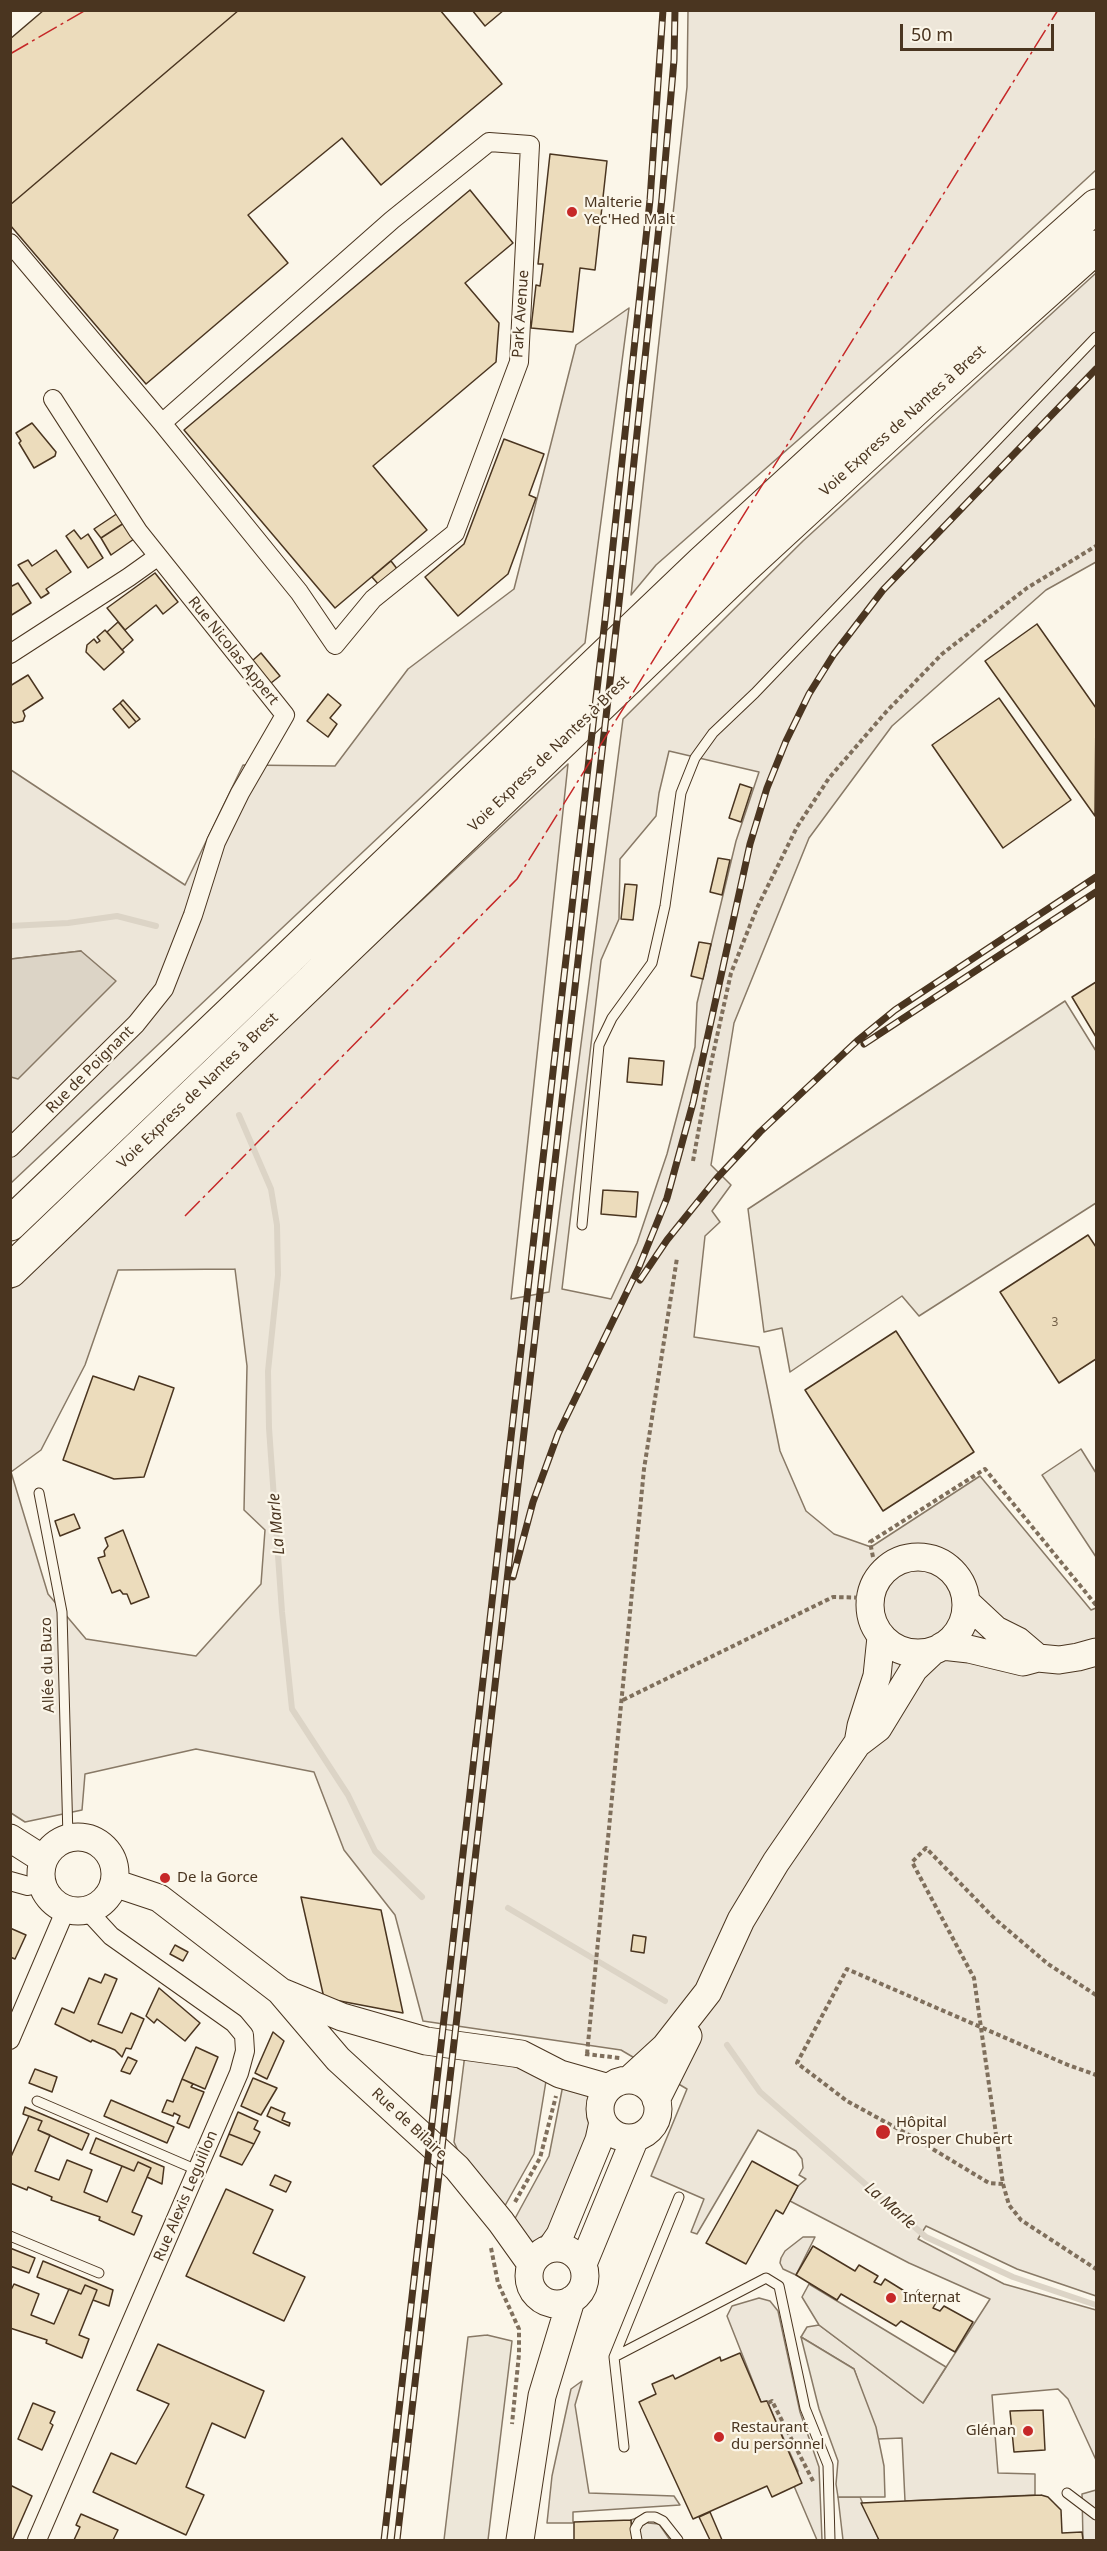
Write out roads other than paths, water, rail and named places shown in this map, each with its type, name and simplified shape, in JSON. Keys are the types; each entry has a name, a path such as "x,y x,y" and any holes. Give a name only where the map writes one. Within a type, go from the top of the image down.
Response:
{"highway":[{"name":"Voie Express de Nantes à Brest","path":"10,1224 702,563 910,372 1096,206"},
{"name":"Voie Express de Nantes à Brest","path":"10,1271 744,567 913,410 1096,247"}],"street":[{"name":"Park Avenue","path":"489,142 530,145 519,362 455,533 373,599 335,645 299,592 162,423 393,220 489,142"},
{"path":"10,243 162,423"},
{"name":"Rue Nicolas Appert","path":"53,399 157,557 285,715 240,793 216,842 193,915 164,988"},
{"path":"10,654 157,557"},
{"name":"Rue de Poignant","path":"10,1148 136,1024 164,988"},
{"path":"708,1992 708,2000 672,2064 656,2100 657,2116 654,2124 643,2135 635,2138 616,2136 603,2122 600,2115 601,2101 665,2047 708,1992 741,1920 776,1862 857,1744 878,1728 914,1669 937,1649 948,1643 961,1627 966,1613 966,1602 959,1580 948,1567 930,1558 910,1558 891,1565 877,1579 870,1598 872,1619 882,1637 892,1646 904,1652 918,1654 937,1649 969,1649 1023,1662 1038,1658 1059,1660 1096,1652"},
{"path":"966,1602 996,1630 1018,1641 1038,1658"},
{"path":"857,1744 877,1676 882,1637"},
{"path":"10,1838 42,1871 52,1901 76,1910 106,1899 114,1883 114,1866 106,1849 88,1838 68,1838 54,1845 42,1871 28,1886 10,1881"},
{"name":"Rue de Bilaire","path":"114,1883 159,1898 280,1991 338,2059 457,2168 501,2222 541,2256"},
{"path":"10,2040 76,1910"},
{"name":"Rue Alexis Leguillon","path":"38,2541 239,2073 245,2051 243,2035 234,2024 76,1910"},
{"name":"Rue de Bilaire","path":"280,1991 342,2017 426,2041 521,2054 560,2074 619,2084"},
{"path":"619,2084 646,2086 656,2100"},
{"path":"603,2122 599,2140 560,2235 541,2256 530,2282 533,2291 559,2302 577,2296 584,2282 583,2264 635,2138"},
{"path":"541,2256 570,2250 583,2264"},
{"path":"520,2541 536,2430 559,2302"}],"lane":[{"path":"582,1225 599,1046 612,1018 652,963 665,906 681,793 695,758 713,733 755,693 1096,337"},
{"name":"Allée du Buzo","path":"39,1493 62,1612 68,1838"},
{"path":"37,2101 197,2169"},
{"path":"624,2447 614,2356 678,2197"},
{"path":"10,2236 99,2273"},
{"path":"614,2356 766,2278 779,2286 805,2408 828,2465 830,2541"},
{"path":"1067,2493 1096,2515"},
{"path":"637,2541 635,2529 639,2522 647,2517 655,2517 663,2521 678,2541"}],"waterway":[{"path":"10,926 68,923 117,916 156,926"},
{"name":"La Marle","path":"239,1115 271,1189 277,1225 278,1275 268,1371 269,1428 282,1612 292,1709 348,1795 375,1851 422,1897"},
{"name":"La Marle","path":"508,1908 665,2001"},
{"name":"La Marle","path":"727,2045 760,2092 926,2237 1013,2277 1096,2305"}],"railway":[{"path":"384,2540 605,620 650,200 663,10"},
{"path":"397,2540 618,612 662,198 674,60 675,10"},
{"path":"513,1577 533,1502 558,1434 639,1267 667,1198 693,1103 750,844 767,788 786,741 809,694 834,654 883,590 1096,369"},
{"path":"640,1280 667,1240 717,1178 760,1132 857,1041 895,1010 1096,877"},
{"path":"864,1044 1096,892"}],"place":[{"name":"Malterie Yec'Hed Malt","path":"572,212"},
{"name":"De la Gorce","path":"165,1878"},
{"name":"Hôpital Prosper Chubert","path":"883,2132"},
{"name":"Internat","path":"891,2298"},
{"name":"Glénan","path":"1028,2431"},
{"name":"Restaurant du personnel","path":"719,2437"}]}
